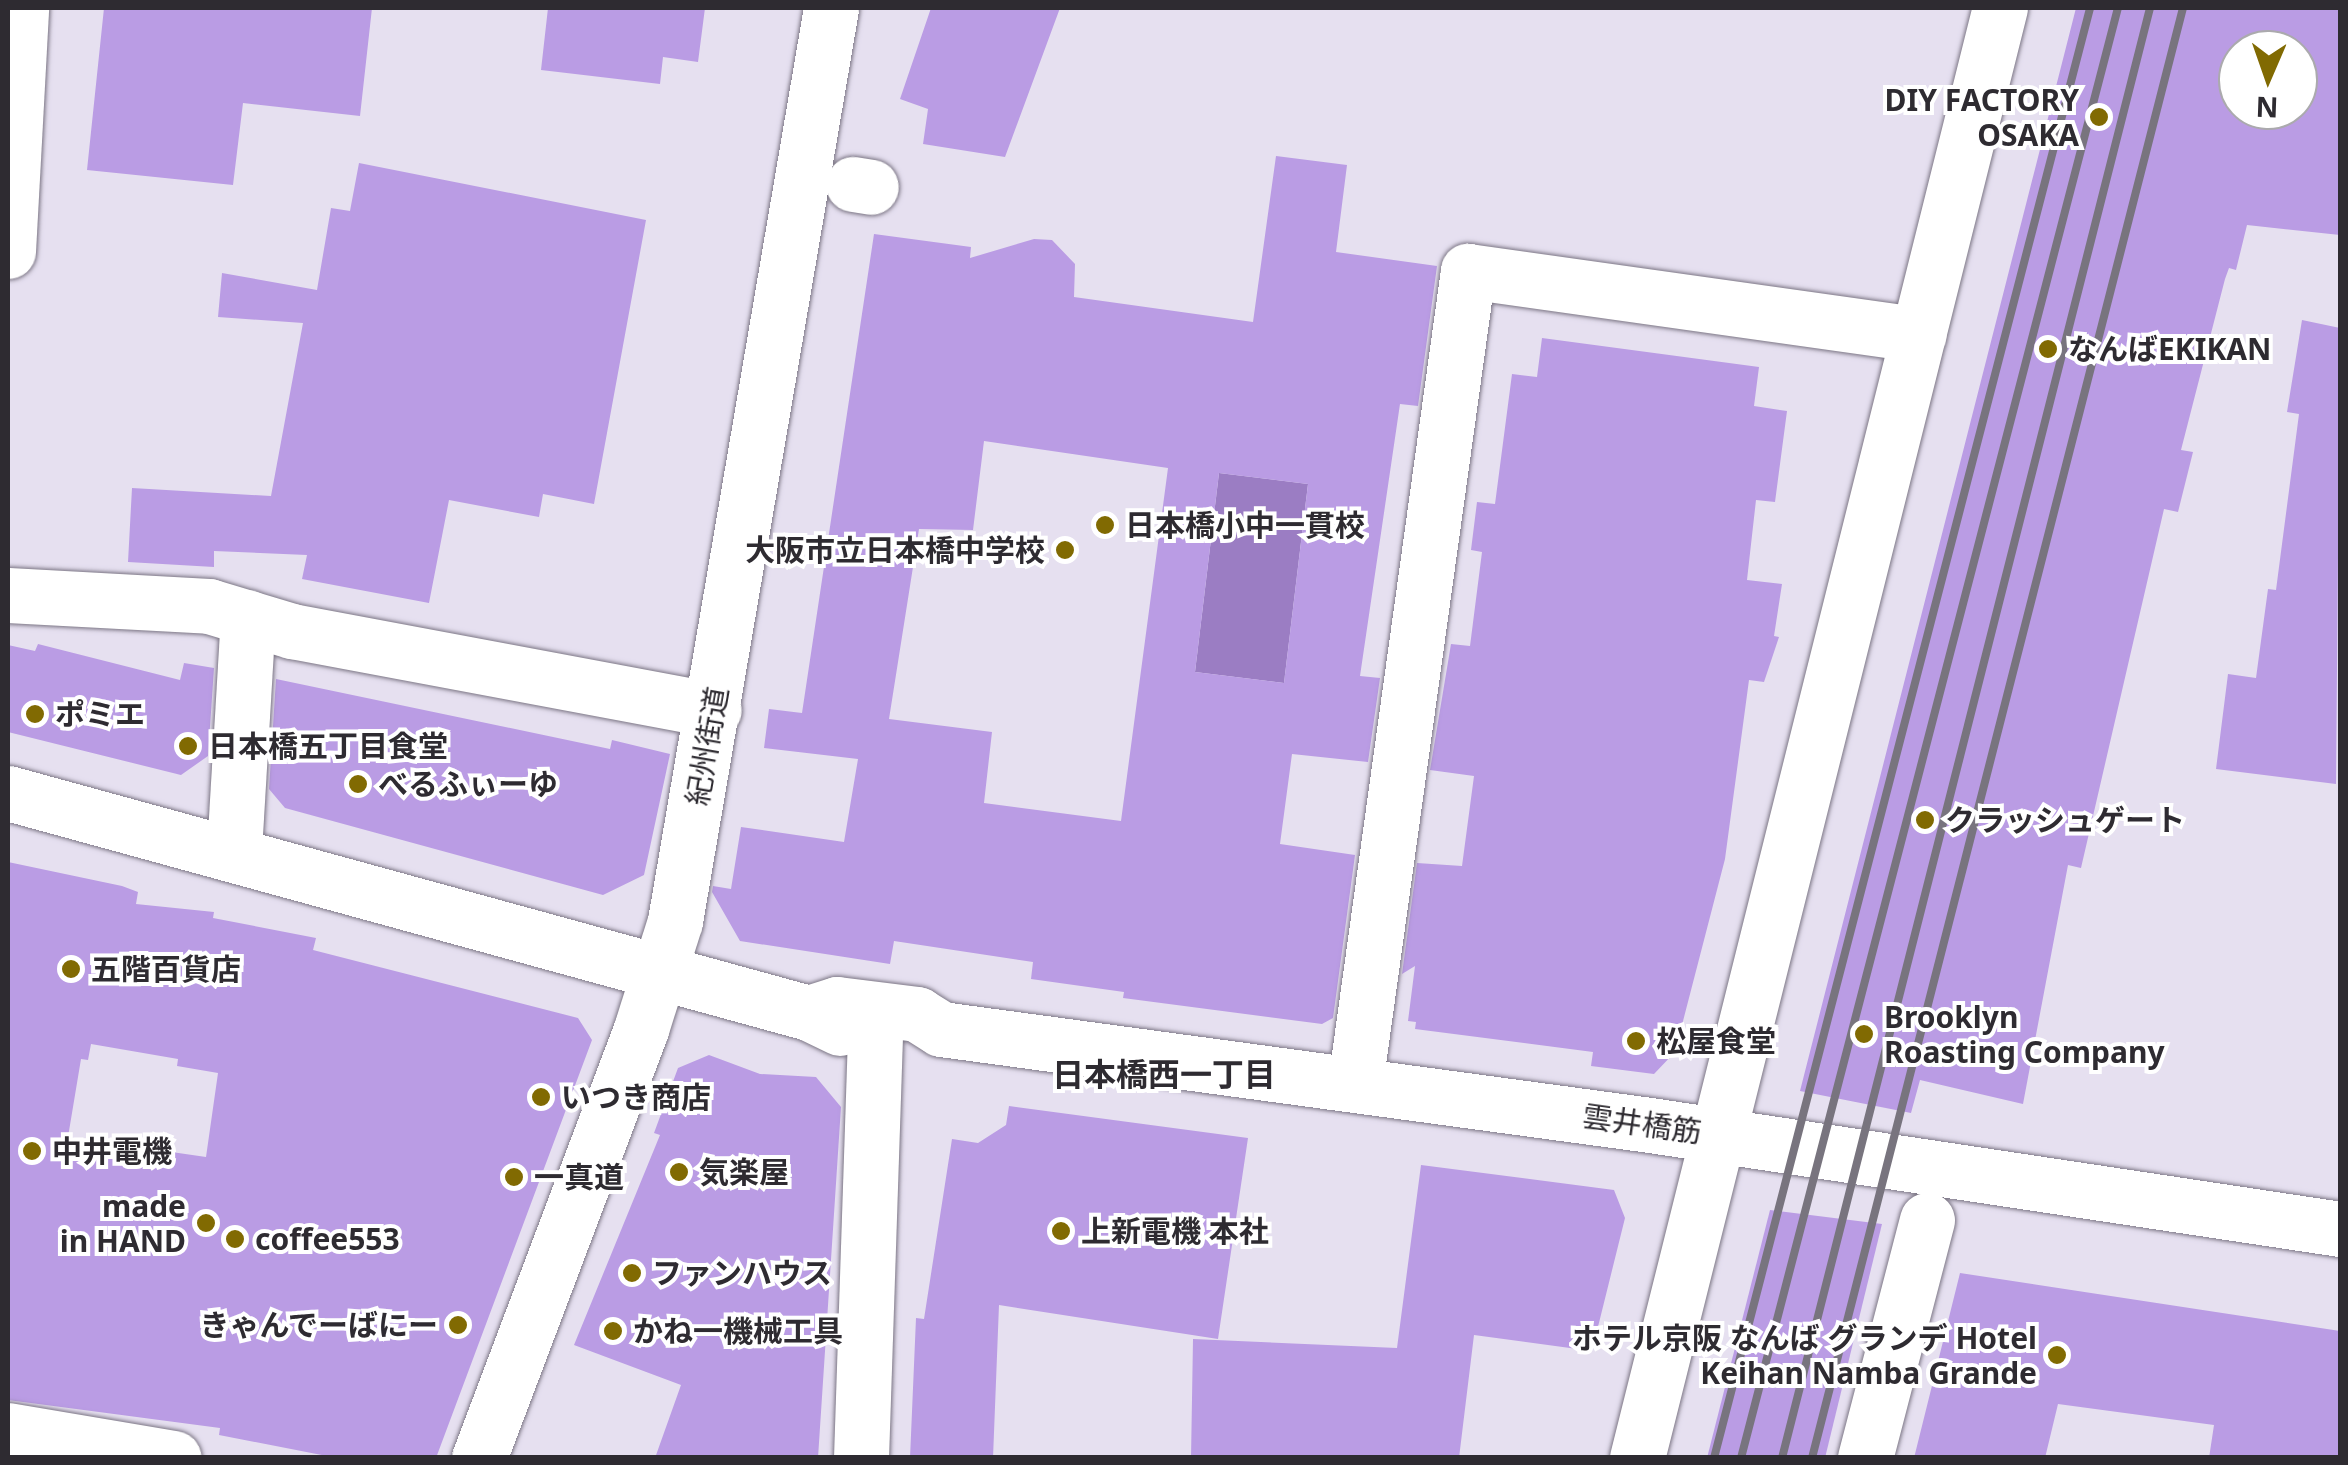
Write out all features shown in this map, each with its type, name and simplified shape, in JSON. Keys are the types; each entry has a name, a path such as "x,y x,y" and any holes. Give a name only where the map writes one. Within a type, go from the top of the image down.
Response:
{"street":[{"path":"8,251 21,8"},
{"name":"紀州街道","path":"479,1458 659,976 714,710 830,8"},
{"path":"1637,1458 1721,1135 2000,8"},
{"path":"1355,1084 1468,270 1919,334"},
{"path":"8,595 209,606 292,631 714,710"},
{"path":"234,852 248,616"},
{"path":"8,793 234,852 659,976 810,1014 832,1027 914,1039 941,1029"},
{"path":"810,1014 837,1004 917,1014 941,1029"},
{"name":"雲井橋筋","path":"941,1029 1721,1135 2340,1229"},
{"path":"861,1458 875,1034"},
{"path":"1866,1458 1927,1220"},
{"path":"8,1430 154,1456"}],"shaded area":[{"path":"1219,473 1308,484 1284,683 1195,672"}],"building":[{"path":"104,8 372,8 360,116 243,103 233,185 87,170"},
{"path":"548,8 705,8 698,62 663,57 660,84 541,70"},
{"path":"931,8 1060,8 1005,157 923,144 928,109 900,99"},
{"path":"2076,8 2340,8 2340,235 2247,225 2236,270 2229,268 2181,450 2193,452 2178,512 2164,509 2081,868 2068,865 2023,1104 1920,1080 1911,1113 1800,1091"},
{"path":"1276,156 1347,165 1336,252 1437,266 1418,406 1400,404 1360,676 1380,678 1368,762 1292,754 1280,844 1355,855 1333,1018 1322,1024 1123,998 1124,992 1031,979 1033,962 894,941 890,964 740,941 712,892 713,886 731,889 741,827 844,842 858,759 764,748 769,709 802,713 874,234 971,247 970,258 1034,239 1052,240 1075,264 1074,297 1253,322","holes":["984,441 1168,468 1121,821 984,803 992,732 889,719 919,529 973,530","1219,473 1308,484 1284,683 1195,672"]},
{"path":"359,163 646,220 594,504 543,494 539,517 449,500 429,603 302,579 307,555 214,551 214,567 128,562 132,488 271,496 303,323 218,317 222,273 317,290 331,208 350,211"},
{"path":"2302,320 2340,328 2336,784 2216,769 2228,674 2256,678 2268,589 2276,590 2299,414 2287,412"},
{"path":"1542,338 1759,367 1754,406 1787,411 1775,502 1756,500 1747,580 1782,584 1774,636 1779,637 1764,682 1749,680 1725,859 1675,1052 1654,1074 1591,1066 1593,1052 1415,1029 1416,1022 1408,1021 1415,966 1402,974 1417,863 1462,866 1474,776 1430,770 1451,644 1470,646 1482,552 1471,550 1477,502 1495,504 1512,374 1537,377"},
{"path":"38,644 180,680 184,663 214,668 208,756 181,775 8,732 8,645 35,651"},
{"path":"276,679 610,749 612,740 670,754 644,875 603,895 285,808 269,789"},
{"path":"8,862 122,886 138,892 136,904 214,912 213,918 316,938 313,950 578,1018 592,1040 436,1458 337,1458 219,1435 220,1428 8,1400","holes":["91,1044 178,1059 177,1066 218,1073 206,1157 68,1137 81,1059 88,1060"]},
{"path":"709,1055 760,1074 816,1077 841,1107 818,1458 655,1458 681,1385 574,1345 660,1135 654,1133 678,1068"},
{"name":"上新電機 本社","path":"1009,1106 1248,1138 1218,1339 999,1305 993,1458 910,1458 916,1318 924,1319 952,1139 978,1143 1006,1125"},
{"path":"1421,1165 1614,1190 1625,1218 1592,1351 1474,1335 1459,1458 1191,1458 1193,1339 1397,1348"},
{"path":"1770,1210 1882,1224 1825,1458 1707,1458"},
{"name":"ホテル京阪 なんば グランデ Hotel Keihan Namba Grande","path":"1960,1273 2340,1331 2340,1458 2209,1458 2214,1425 2058,1404 2045,1458 1914,1458"}],"railway":[{"path":"1714,1458 2090,8"},
{"path":"1741,1458 2118,8"},
{"path":"1782,1458 2150,8"},
{"path":"1812,1458 2183,8"}],"place":[{"name":"DIY FACTORY OSAKA","path":"2099,117"},
{"name":"なんばEKIKAN","path":"2048,349"},
{"name":"日本橋小中一貫校","path":"1105,525"},
{"name":"大阪市立日本橋中学校","path":"1065,550"},
{"name":"ポミエ","path":"35,714"},
{"name":"日本橋五丁目食堂","path":"188,746"},
{"name":"べるふぃーゆ","path":"358,784"},
{"name":"クラッシュゲート","path":"1925,820"},
{"name":"五階百貨店","path":"71,969"},
{"name":"Brooklyn Roasting Company","path":"1864,1034"},
{"name":"松屋食堂","path":"1636,1041"},
{"name":"いつき商店","path":"541,1097"},
{"name":"中井電機","path":"32,1151"},
{"name":"気楽屋","path":"679,1172"},
{"name":"一真道","path":"514,1177"},
{"name":"made in HAND","path":"206,1223"},
{"name":"上新電機 本社","path":"1061,1231"},
{"name":"coffee553","path":"235,1239"},
{"name":"ファンハウス","path":"632,1273"},
{"name":"きゃんでーばにー","path":"458,1325"},
{"name":"かね一機械工具","path":"613,1331"},
{"name":"ホテル京阪 なんば グランデ Hotel Keihan Namba Grande","path":"2057,1355"}],"district":[{"name":"日本橋西一丁目","path":"1164,1074"}]}
